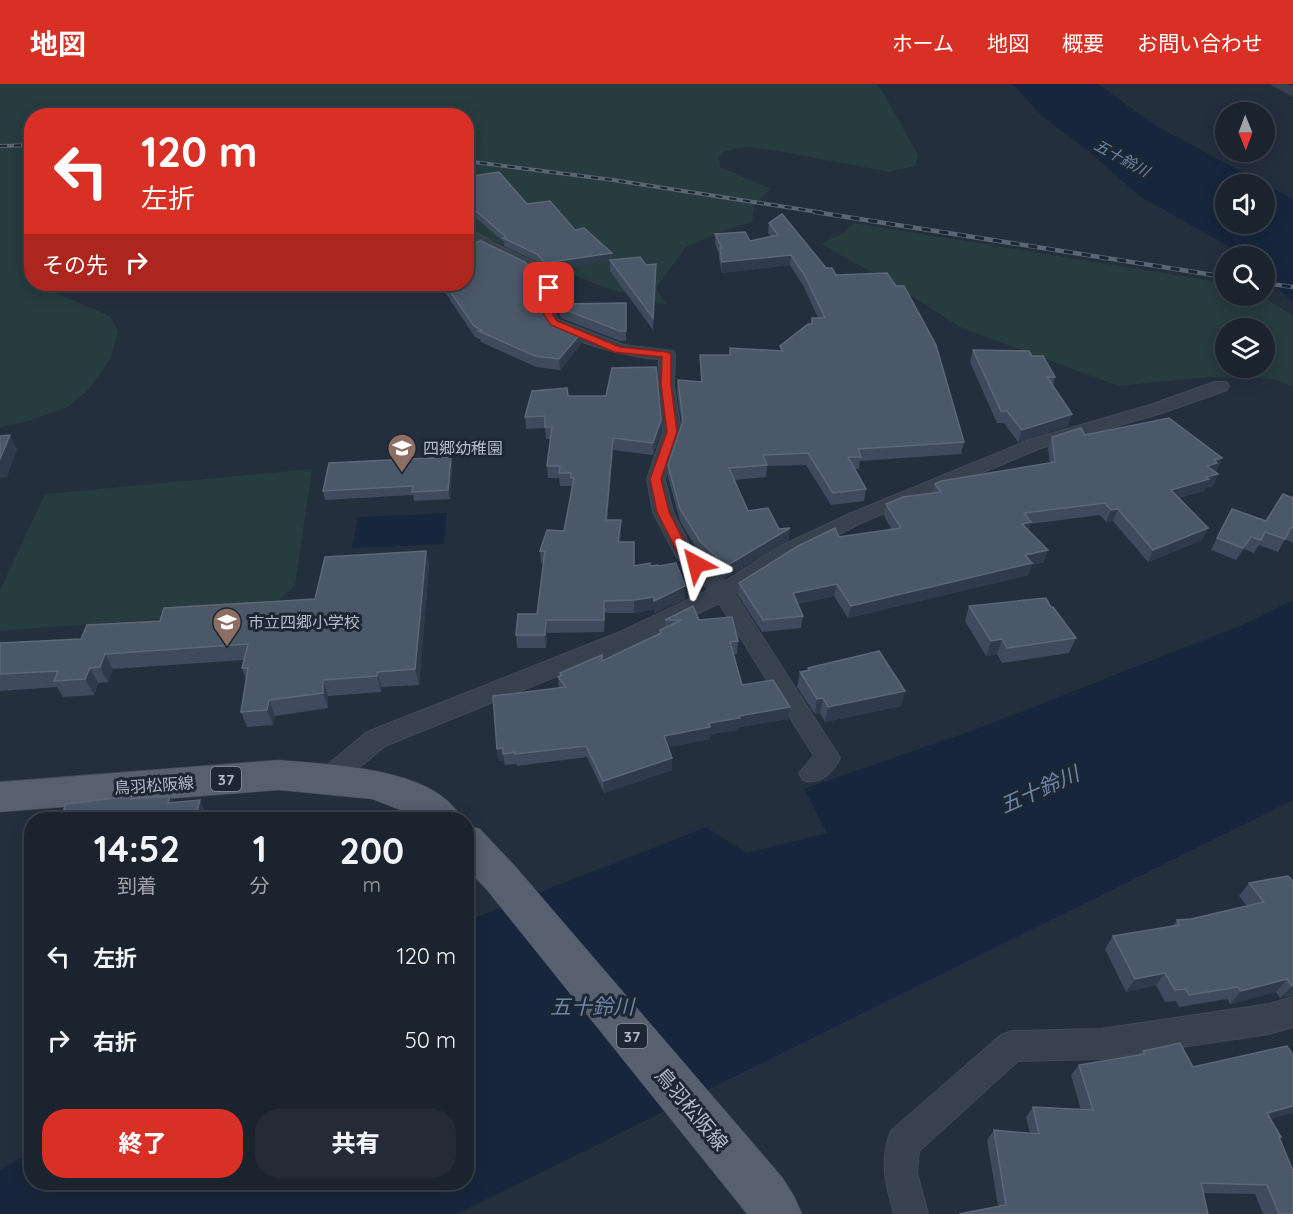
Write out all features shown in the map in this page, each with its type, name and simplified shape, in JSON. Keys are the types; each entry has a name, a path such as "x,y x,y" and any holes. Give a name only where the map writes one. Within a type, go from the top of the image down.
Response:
{"main road":[{"name":"鳥羽松阪線","path":"0,797 279,775 375,784 416,800 433,812"},
{"name":"鳥羽松阪線","path":"474,850 501,878 770,1204"}],"street":[{"path":"1277,84 1293,92"},
{"path":"474,236 490,247 532,267 549,288 548,315 554,323 618,350 667,354 666,385 672,432 656,479 663,512 683,551 723,592 828,758 812,773"},
{"path":"328,779 376,739 451,711 628,638 723,592 788,551 856,518 1035,444 1156,409 1221,386"},
{"path":"911,1214 900,1173 903,1143 1012,1046 1101,1044 1269,1019 1293,1012"}],"green space":[{"path":"0,84 876,84 918,155 915,166 889,172 779,151 747,147 725,151 719,158 720,167 771,189 754,205 752,222 723,231 686,247 656,288 667,305 606,288 546,263 474,259 474,108 24,108 24,291 52,291 110,316 118,331 110,360 88,390 68,407 28,421 0,427"},
{"path":"854,223 1215,281 1215,306 1275,306 1275,304 1293,316 1293,387 1274,379 1241,378 1275,378 1275,318 1215,318 1215,377 1118,386 960,327 898,287 821,244 843,233"},
{"path":"312,469 295,586 266,611 0,631 0,590 45,494"}],"water":[{"name":"五十鈴川","path":"1013,84 1098,84 1156,126 1215,157 1215,162 1224,162 1246,174 1215,174 1215,234 1275,234 1275,189 1293,199 1293,302 1275,286 1275,246 1228,246 1139,196 1091,153 1042,116"},
{"path":"447,513 444,544 352,548 358,517"},
{"name":"五十鈴川","path":"1293,600 1293,800 457,1214 0,1214 0,1170 24,1157 24,1190 474,1190 474,918 706,827 746,853 827,833 804,789 982,727 1247,623"}],"building":[{"path":"499,172 527,204 550,201 575,230 584,228 612,253 545,263 537,254 503,238 506,237 474,209 474,176"},
{"path":"782,214 826,268 832,268 836,275 887,273 896,286 904,286 936,345 964,442 858,449 861,457 848,457 866,489 833,493 808,453 763,455 767,465 729,468 748,511 768,508 779,529 790,528 726,566 700,541 680,509 668,465 683,421 678,380 702,382 700,355 730,355 730,348 783,351 780,346 808,324 812,324 812,318 825,318 805,276 791,255 722,262 720,248 722,248 715,234 745,232 750,241 778,235 769,223"},
{"path":"481,241 525,262 539,279 537,297 539,308 560,324 581,333 559,359 535,356 479,331 482,330 474,326 450,291 474,291 474,242"},
{"path":"640,257 646,265 656,264 653,318 610,260"},
{"path":"558,299 562,304 626,303 626,331 620,331 560,308"},
{"path":"973,350 1029,351 1032,356 1043,356 1055,377 1047,377 1072,414 1022,430 1007,411 1001,411"},
{"path":"656,367 661,420 653,443 613,438 606,520 621,520 618,542 634,542 634,566 650,563 651,566 659,566 676,563 685,586 654,601 654,597 604,601 604,620 546,620 545,635 516,635 518,614 537,614 545,551 540,551 547,530 564,531 574,478 571,478 571,473 559,473 560,466 547,466 552,427 545,427 545,416 525,417 532,391 567,388 568,396 606,396 612,368"},
{"path":"1169,418 1222,458 1214,460 1217,463 1207,466 1218,474 1206,477 1209,479 1171,490 1208,528 1153,550 1118,509 1111,510 1105,503 1024,513 1031,522 1022,524 1048,550 1025,555 1032,563 851,606 837,584 793,593 803,616 763,620 739,583 798,546 835,528 839,537 901,528 886,504 903,497 941,492 935,484 941,481 1055,462 1052,437 1081,428 1085,435"},
{"path":"10,435 0,459 0,436"},
{"path":"451,457 448,490 412,492 413,486 323,491 329,463"},
{"path":"1283,494 1292,498 1293,496 1293,528 1291,527 1285,539 1265,532 1261,540 1251,537 1243,548 1217,538 1232,509 1266,521"},
{"path":"426,551 415,669 377,672 377,676 323,680 323,693 269,700 267,710 241,712 248,668 242,668 248,644 105,654 100,667 90,668 85,679 54,681 58,671 0,674 0,643 81,639 87,625 160,621 164,608 315,599 325,557"},
{"path":"1046,598 1076,638 1007,648 1002,639 991,641 969,606"},
{"path":"693,606 699,620 732,617 738,641 730,642 742,685 773,680 790,707 739,716 740,718 709,723 710,727 664,736 672,758 603,781 586,746 515,754 515,752 503,754 503,748 497,749 493,696 566,687 558,677 562,675 560,673 602,655 602,661 661,633 660,630 682,620 665,620"},
{"path":"879,651 905,691 828,707 823,698 817,699 800,672 810,670 808,668"},
{"path":"132,796 131,799 170,796 168,803 200,800 197,812 63,812 66,804"},
{"path":"1288,876 1293,881 1293,986 1287,979 1241,991 1238,987 1189,995 1186,989 1175,990 1165,973 1135,979 1113,936 1179,925 1177,920 1191,919 1264,902 1249,883"},
{"path":"1180,1043 1193,1067 1287,1046 1293,1055 1293,1106 1267,1113 1281,1137 1279,1137 1293,1171 1293,1214 1279,1214 1267,1185 1201,1183 1208,1214 959,1214 1006,1205 994,1130 1039,1134 1033,1107 1093,1110 1079,1065 1145,1054 1143,1051"}],"railway":[{"path":"0,146 24,145"},
{"path":"474,162 613,180 824,213"},
{"path":"815,212 1215,275"},
{"path":"1275,285 1293,287"}],"place":[{"name":"四郷幼稚園","path":"402,474"},
{"name":"市立四郷小学校","path":"227,648"}],"route":[{"path":"549,288 548,315 554,323 618,350 630,353 667,354 666,385 672,432 656,479 663,512 683,551 696,564"}]}
